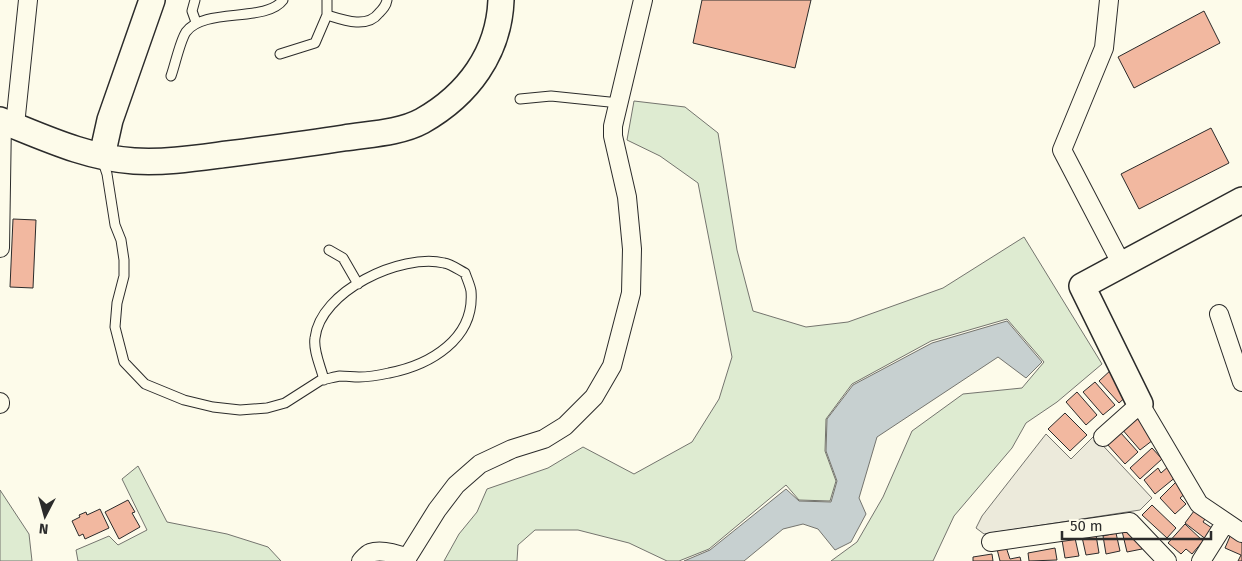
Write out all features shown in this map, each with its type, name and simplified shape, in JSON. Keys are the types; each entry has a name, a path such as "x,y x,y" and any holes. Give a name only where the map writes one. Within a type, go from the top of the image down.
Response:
{"street":[{"path":"0,248 6,122 28,0"},
{"path":"102,156 110,120 152,0"},
{"path":"6,122 62,144 102,156 133,161 176,161 294,146 397,129 420,122 449,103 476,76 492,45 500,16 501,0"},
{"path":"361,561 370,553 377,552 397,554 407,560 437,510 456,485 480,464 512,449 544,439 565,426 594,397 612,366 631,293 632,249 628,197 613,136 642,0"},
{"path":"1109,0 1104,48 1062,150 1122,265"},
{"path":"1242,200 1082,286 1140,404 1199,504 1242,533"},
{"path":"1218,314 1242,382"},
{"path":"1103,437 1140,404"},
{"path":"991,542 1047,540 1130,522 1167,561"},
{"path":"1201,561 1225,523"}],"lane":[{"path":"194,0 192,11 196,22"},
{"path":"171,76 185,33 196,22 269,10 283,0"},
{"path":"280,54 315,43 328,15 327,0"},
{"path":"328,15 358,23 375,19 386,5 387,0"},
{"path":"520,99 551,96 619,103"},
{"path":"102,156 107,174 115,225 121,240 124,260 124,276 117,303 115,326 124,362 145,384 184,400 213,407 240,410 267,408 286,403 324,380 340,376 360,377 391,373 418,364 438,354 454,341 464,328 470,311 471,290 465,273 445,263 420,262 399,266 370,276 350,288 332,305 319,322 314,340 324,380"},
{"path":"329,250 343,258 358,284"}],"green space":[{"path":"634,101 685,107 718,133 737,250 753,311 806,327 848,322 943,288 1024,237 1102,364 1057,402 1026,423 1012,448 954,516 933,561 831,561 857,542 883,497 912,431 963,394 1022,388 1044,362 1007,319 931,341 852,384 826,419 825,451 836,481 830,501 799,500 786,485 709,549 679,561 667,561 629,543 578,530 535,530 518,545 517,561 444,561 459,534 477,512 487,489 548,468 583,447 634,474 692,442 719,399 732,357 698,183 660,156 627,140"},
{"path":"138,466 167,522 227,534 268,547 281,561 78,561 76,550 109,536 118,545 147,530 122,479"},
{"path":"0,490 29,534 32,561 0,561"}],"shaded area":[{"path":"1007,321 1042,362 1026,378 998,357 877,437 859,498 866,514 851,542 835,550 818,529 803,524 783,529 744,561 684,561 710,550 786,489 799,501 831,502 837,481 826,451 827,419 853,385 932,343"},
{"path":"1046,434 1071,459 1094,436 1152,498 1140,510 984,534 976,528 982,516"}],"building":[{"path":"702,0 811,0 795,68 693,43"},
{"path":"1204,11 1220,43 1134,88 1118,57"},
{"path":"1211,128 1229,163 1139,209 1121,174"},
{"path":"13,219 36,220 33,288 10,287"},
{"path":"1112,369 1128,395 1119,403 1099,381"},
{"path":"1095,382 1115,405 1103,415 1083,392"},
{"path":"1077,392 1097,415 1086,425 1066,402"},
{"path":"1065,413 1087,435 1070,451 1048,429"},
{"path":"1138,414 1148,426 1144,429 1153,440 1140,450 1121,428"},
{"path":"1120,432 1138,452 1125,464 1107,444"},
{"path":"1152,448 1162,459 1140,479 1130,468"},
{"path":"1169,466 1177,476 1155,494 1144,480 1158,468 1161,473"},
{"path":"1177,481 1187,492 1180,498 1186,504 1175,514 1160,498"},
{"path":"128,500 135,512 132,513 140,527 119,539 105,512"},
{"path":"1152,505 1176,528 1167,538 1142,515"},
{"path":"1197,507 1207,516 1203,522 1215,530 1207,540 1185,523"},
{"path":"100,509 109,528 85,539 83,534 79,536 72,521 86,512 87,515"},
{"path":"1185,524 1203,541 1192,554 1186,549 1181,554 1168,543"},
{"path":"1131,529 1138,533 1142,549 1127,552 1122,531"},
{"path":"1116,533 1120,551 1106,554 1103,536"},
{"path":"1231,534 1242,539 1242,561 1238,561 1241,555 1225,548"},
{"path":"1096,535 1099,553 1086,555 1082,537"},
{"path":"1075,538 1079,556 1065,558 1062,540"},
{"path":"1006,547 1010,559 1020,557 1021,561 1000,561 997,549"},
{"path":"1055,548 1057,560 1029,561 1028,553"},
{"path":"992,554 993,561 973,561 973,557"}]}
